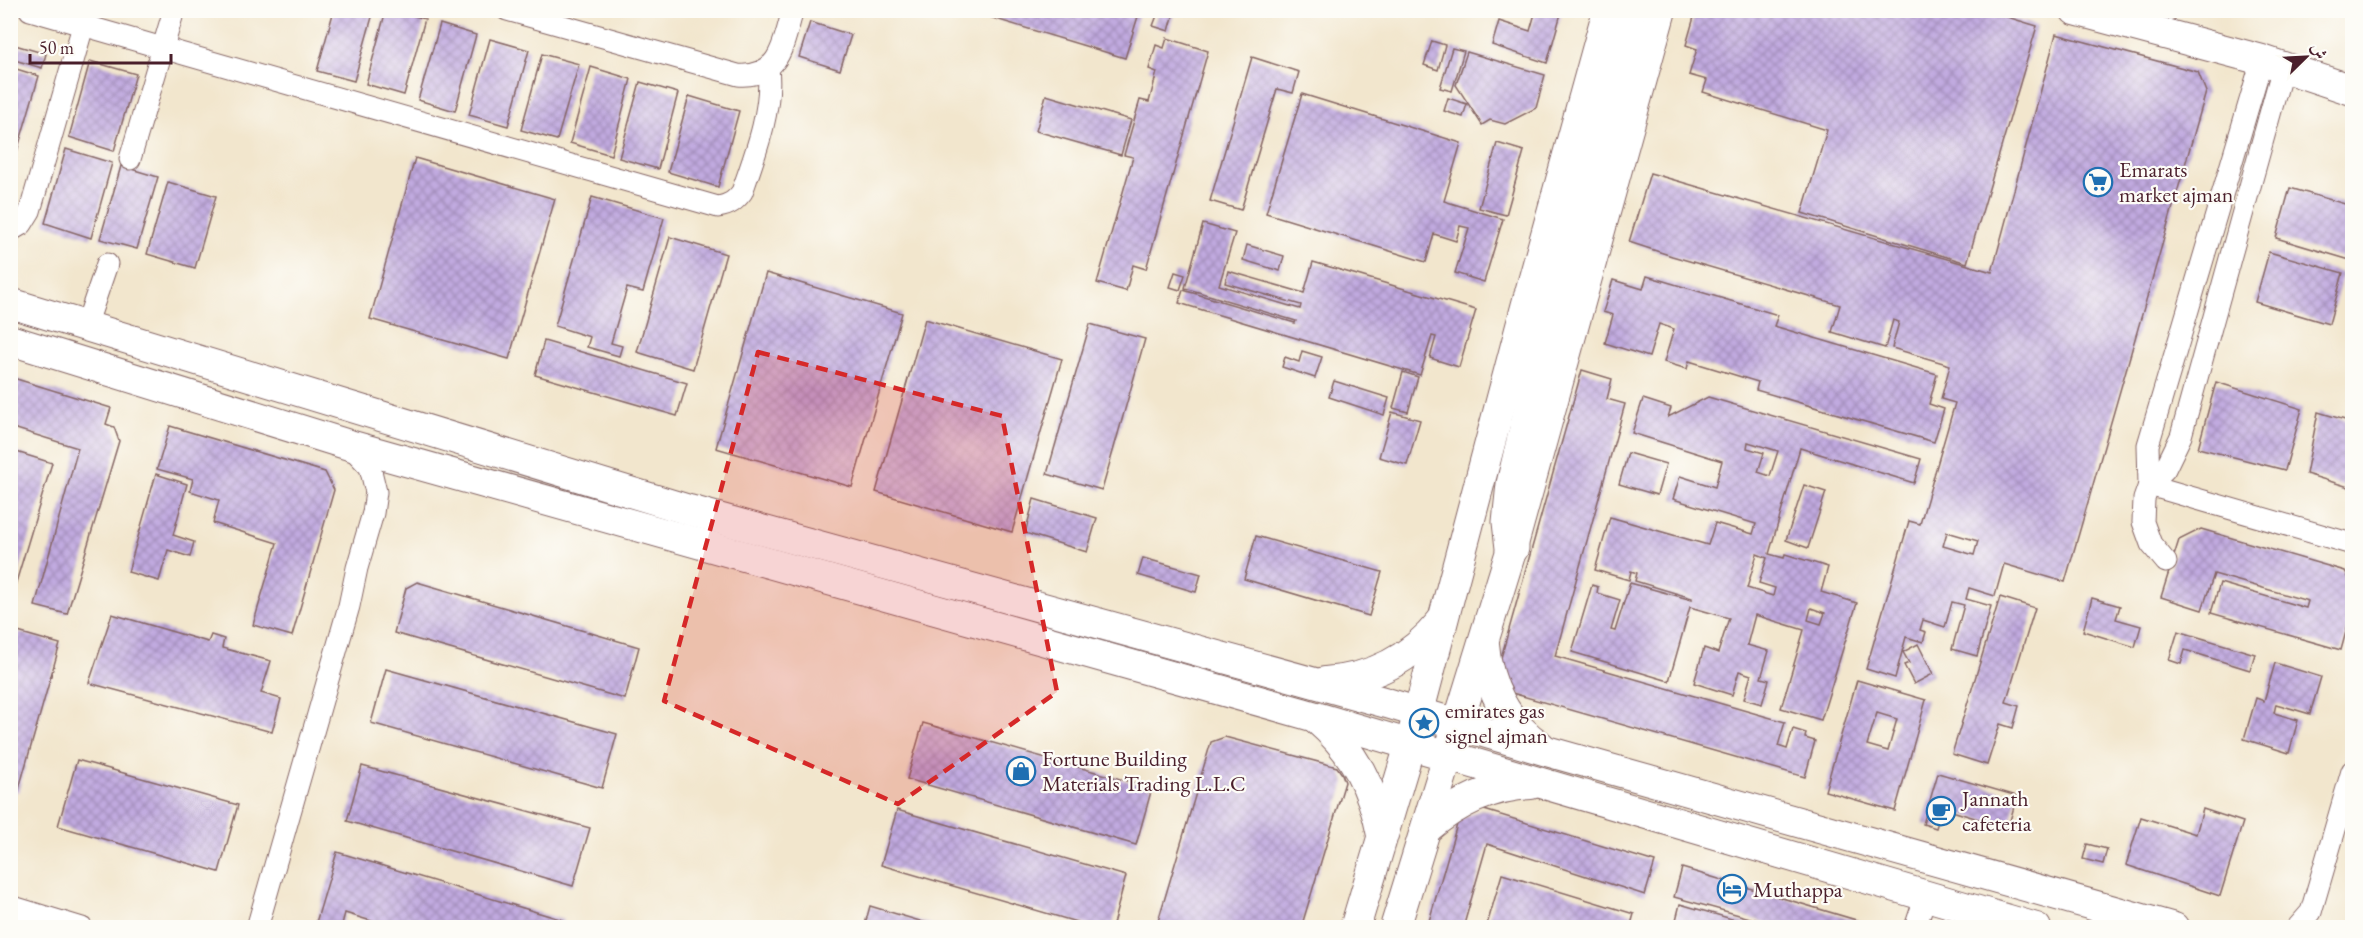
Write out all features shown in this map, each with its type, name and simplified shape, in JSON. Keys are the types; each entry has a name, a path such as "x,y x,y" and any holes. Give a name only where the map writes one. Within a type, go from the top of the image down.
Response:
{"highway":[{"path":"1512,548 1510,509 1514,484 1579,205 1629,10"}],"main road":[{"path":"1355,927 1419,713 1526,307 1608,10"},
{"path":"1395,927 1512,548 1661,10"},
{"path":"2075,10 2273,63 2352,90"},
{"path":"10,303 689,510 1309,682 2174,927"},
{"path":"10,340 349,445 1316,718 2036,927"},
{"path":"1309,682 1343,680 1368,674 1392,664 1420,645 1443,620"},
{"path":"1484,639 1487,669 1494,690 1505,710 1525,734 1550,752"},
{"path":"1316,718 1331,731 1356,762 1373,798 1382,838"},
{"path":"1426,829 1451,810 1479,795 1521,784 1542,784"}],"street":[{"path":"30,10 718,207 728,205 742,192 767,108 768,69"},
{"path":"130,159 174,10"},
{"path":"507,10 738,75 759,74 773,64 781,51 793,10"},
{"path":"10,231 22,224 30,211 83,26"},
{"path":"2166,562 2151,544 2143,522 2144,499 2149,485 2147,464 2152,426 2250,99 2273,63"},
{"path":"2149,485 2165,469 2181,436 2272,106 2273,63"},
{"path":"2250,99 2272,106"},
{"path":"86,326 107,264"},
{"path":"257,927 349,606 373,513 376,492 370,467 349,445"},
{"path":"2149,485 2352,544"},
{"path":"2307,922 2352,771"},
{"path":"1915,927 1926,895"},
{"path":"10,906 82,927"}],"highlighted area":[{"path":"758,352 1002,416 1057,692 898,804 664,701"}],"building":[{"path":"334,10 374,10 354,81 317,71"},
{"path":"386,10 395,10 425,19 404,95 366,84"},
{"path":"966,10 1140,10 1125,58"},
{"path":"1159,10 1175,10 1169,31 1153,26"},
{"path":"1536,10 1562,10 1547,63 1492,45 1499,21 1530,31"},
{"path":"1696,10 1984,10 2037,26 1967,263 1802,213 1827,130 1703,92 1707,80 1689,75 1697,49 1686,45"},
{"path":"810,22 851,35 840,70 799,57"},
{"path":"440,24 476,35 455,111 418,100"},
{"path":"2056,34 2198,72 2206,92 2065,582 2004,564 1995,596 1969,588 1966,599 1991,606 1977,656 1952,649 1964,605 1952,602 1945,627 1923,620 1920,630 1926,632 1923,642 1906,637 1895,678 1866,669 1909,521 1920,524 1955,403 1941,399 1950,365 1892,348 1899,322 1893,320 1885,348 1832,332 1840,305 1629,242 1650,173 1992,272","holes":["1947,532 1978,541 1974,555 1943,546"]},
{"path":"1167,38 1208,51 1146,269 1133,265 1126,291 1097,283 1133,157 1124,155 1140,100 1149,102 1157,72 1149,69 1156,45 1164,48"},
{"path":"490,39 529,50 508,126 469,115"},
{"path":"1432,41 1445,45 1438,70 1424,65"},
{"path":"15,45 46,54 42,68 11,59"},
{"path":"1452,48 1464,51 1452,91 1440,88"},
{"path":"1467,52 1545,75 1536,108 1505,124 1490,120 1482,125 1456,85"},
{"path":"542,54 579,64 557,140 521,130"},
{"path":"1252,57 1299,72 1293,93 1277,89 1241,210 1210,201"},
{"path":"90,61 136,74 114,151 69,137"},
{"path":"10,67 39,76 11,172 10,172"},
{"path":"591,67 631,79 611,155 570,143"},
{"path":"640,82 678,93 658,169 619,158"},
{"path":"1302,94 1461,143 1444,201 1503,219 1484,282 1455,273 1469,228 1460,226 1456,241 1434,234 1426,262 1266,213"},
{"path":"1046,95 1131,120 1121,155 1036,131"},
{"path":"689,96 739,111 718,187 668,172"},
{"path":"1448,98 1467,104 1463,117 1444,111"},
{"path":"1497,143 1524,151 1506,215 1479,208"},
{"path":"66,149 112,163 91,238 45,223"},
{"path":"415,158 555,199 509,359 370,319"},
{"path":"121,166 158,177 137,249 100,239"},
{"path":"168,182 216,196 195,268 147,254"},
{"path":"2290,188 2352,206 2350,260 2276,238"},
{"path":"592,197 664,218 643,292 627,288 611,343 622,346 619,356 587,347 590,337 555,326"},
{"path":"1203,224 1235,233 1219,285 1300,309 1301,305 1225,283 1228,271 1304,293 1313,262 1476,310 1459,367 1430,358 1436,337 1432,336 1420,375 1179,303 1183,290 1295,323 1296,321 1185,288"},
{"path":"670,237 726,254 693,369 637,352"},
{"path":"1247,245 1284,256 1280,271 1243,260"},
{"path":"2269,252 2343,273 2329,324 2255,302"},
{"path":"1175,272 1185,275 1180,290 1170,287"},
{"path":"766,273 902,313 852,487 716,448"},
{"path":"1647,276 1778,315 1774,326 1937,374 1929,404 1944,409 1934,442 1756,390 1758,382 1689,361 1687,369 1664,362 1674,329 1659,324 1649,357 1605,343 1613,315 1603,312 1613,280 1643,289"},
{"path":"925,319 1062,359 1012,532 876,492"},
{"path":"1090,324 1145,339 1102,490 1047,474"},
{"path":"544,341 687,383 677,416 535,375"},
{"path":"1302,351 1322,357 1315,378 1282,367 1285,357 1299,362"},
{"path":"1582,370 1612,379 1607,399 1625,404 1555,656 1785,722 1778,746 1787,749 1793,729 1806,733 1805,738 1815,741 1805,777 1512,693 1497,672"},
{"path":"1403,372 1418,377 1408,412 1393,408"},
{"path":"10,377 111,408 106,424 114,427 119,441 67,614 35,606 78,448 10,427"},
{"path":"1334,381 1389,398 1384,415 1329,397"},
{"path":"2216,382 2302,409 2285,470 2198,448"},
{"path":"1708,397 1921,459 1914,483 1800,448 1769,554 1784,558 1785,554 1828,567 1821,592 1857,603 1821,720 1781,708 1804,630 1755,615 1747,645 1769,651 1761,678 1769,680 1762,704 1744,699 1751,675 1739,671 1732,695 1694,683 1704,648 1718,653 1729,618 1690,607 1669,681 1572,652 1592,585 1598,587 1597,593 1620,600 1611,630 1615,631 1630,583 1692,600 1692,598 1635,581 1637,573 1631,571 1629,580 1595,570 1610,517 1708,545 1715,523 1753,534 1756,524 1673,499 1680,476 1715,487 1722,461 1632,433 1643,399 1671,408 1668,417","holes":["1748,442 1778,451 1770,476 1758,472 1764,453 1747,448","1757,554 1767,558 1759,583 1775,588 1773,596 1747,588","1811,608 1825,613 1821,624 1808,620"]},
{"path":"1392,412 1420,420 1407,465 1379,457"},
{"path":"2318,412 2352,422 2352,488 2306,474"},
{"path":"170,426 325,472 334,490 292,636 253,625 277,543 213,523 219,500 190,491 193,479 157,469"},
{"path":"10,450 52,463 11,599 10,599"},
{"path":"1628,453 1666,464 1657,495 1619,484"},
{"path":"156,474 187,484 173,535 194,542 190,557 168,550 159,581 128,572"},
{"path":"1804,485 1826,492 1808,548 1786,540"},
{"path":"1034,499 1097,518 1087,552 1025,533"},
{"path":"2201,529 2345,571 2352,585 2352,610 2341,650 2211,613 2220,583 2306,608 2308,601 2214,574 2202,610 2161,597 2179,540"},
{"path":"1256,536 1382,572 1369,616 1244,579"},
{"path":"1143,558 1201,574 1196,592 1138,575"},
{"path":"417,582 639,647 625,699 394,633 406,588"},
{"path":"2000,597 2035,608 2006,702 2019,706 2013,728 2000,724 1987,765 1952,754"},
{"path":"2092,598 2120,606 2116,619 2141,626 2135,647 2083,631"},
{"path":"112,614 208,642 211,635 224,639 222,648 271,661 261,693 281,699 272,732 89,683"},
{"path":"2178,631 2255,654 2250,670 2185,650 2181,664 2169,660"},
{"path":"18,632 60,644 18,792 10,790 10,659"},
{"path":"1918,644 1933,674 1914,684 1904,665 1909,663 1903,652"},
{"path":"2275,663 2321,677 2310,714 2276,704 2274,713 2298,720 2289,753 2244,739 2256,698 2264,701"},
{"path":"386,669 617,734 602,788 371,723"},
{"path":"1857,680 1926,700 1895,811 1825,791","holes":["1877,713 1897,719 1888,751 1867,745"]},
{"path":"923,723 1152,788 1136,845 907,779"},
{"path":"1225,737 1337,767 1342,774 1345,782 1301,928 1156,928 1211,742"},
{"path":"77,760 238,805 219,872 58,826"},
{"path":"362,766 590,828 573,886 347,821"},
{"path":"1938,773 2017,796 2008,828 1942,808 1936,828 1923,824"},
{"path":"1481,809 1655,862 1645,895 1487,844 1463,928 1427,928 1458,821"},
{"path":"2203,809 2243,822 2220,896 2126,865 2141,817 2196,834"},
{"path":"897,810 1126,876 1112,928 1097,928 881,865"},
{"path":"2087,844 2107,849 2103,864 2083,859"},
{"path":"337,852 563,920 561,928 394,928 345,913 341,928 315,926"},
{"path":"1682,868 1866,923 1869,928 1786,928 1674,897"},
{"path":"1502,874 1634,914 1630,928 1486,928"},
{"path":"1680,904 1749,924 1748,928 1674,928"},
{"path":"870,906 940,927 940,928 864,928"}],"place":[{"name":"Emarats market ajman","path":"2098,182"},
{"name":"emirates gas signel ajman","path":"1424,723"},
{"name":"Fortune Building Materials Trading L.L.C","path":"1021,771"},
{"name":"Jannath cafeteria","path":"1941,811"},
{"name":"Muthappa","path":"1732,889"}]}
